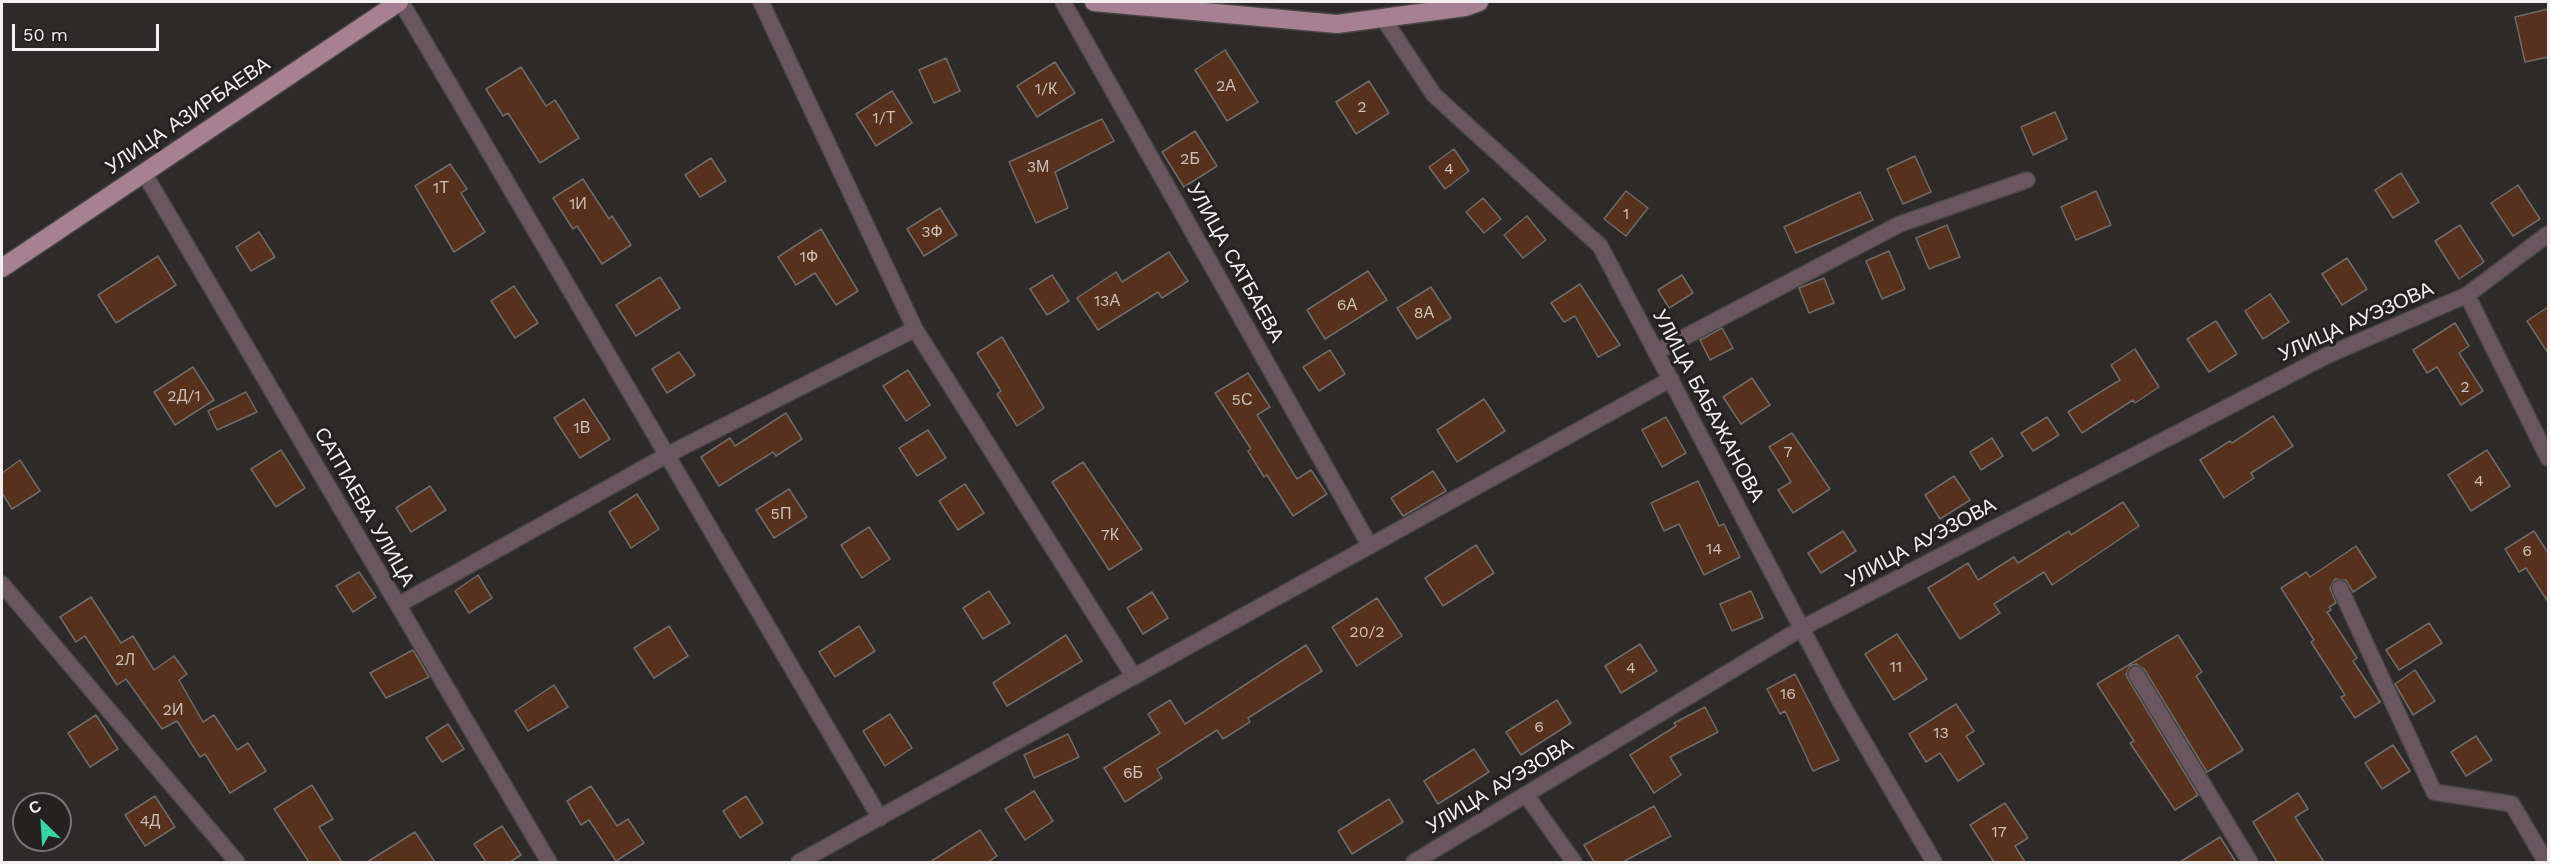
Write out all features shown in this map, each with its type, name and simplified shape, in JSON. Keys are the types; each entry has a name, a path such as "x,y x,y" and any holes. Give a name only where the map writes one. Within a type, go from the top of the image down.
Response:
{"main road":[{"name":"УЛИЦА АЗИРБАЕВА","path":"2,268 400,2"},
{"path":"1094,2 1337,24 1465,7 1479,2"}],"street":[{"path":"400,2 880,818"},
{"path":"761,2 915,329 1134,677"},
{"name":"УЛИЦА САТБАЕВА","path":"1063,2 1370,546"},
{"name":"УЛИЦА БАБАЖАНОВА","path":"1383,18 1434,95 1600,246 1840,701 1934,862"},
{"name":"САТПАЕВА УЛИЦА","path":"144,173 549,862"},
{"path":"1656,352 1900,224 2027,180"},
{"name":"УЛИЦА АУЭЗОВА","path":"1414,862 1802,628 2328,355 2467,295 2548,234"},
{"path":"2467,295 2548,458"},
{"path":"398,606 667,455 915,329"},
{"path":"799,862 1671,380"},
{"path":"2,584 237,862"},
{"path":"2340,588 2434,792 2512,804 2546,862"},
{"path":"2136,674 2250,862"},
{"path":"1526,795 1574,862"}],"building":[{"path":"2548,9 2548,57 2525,62 2515,17"},
{"path":"1225,50 1258,102 1227,121 1195,70"},
{"path":"946,58 960,91 934,103 919,70"},
{"path":"1055,62 1075,93 1037,117 1017,86"},
{"path":"521,67 546,106 555,100 579,138 540,163 508,113 503,116 486,89"},
{"path":"1369,81 1389,113 1356,134 1336,102"},
{"path":"892,91 912,123 876,146 856,114"},
{"path":"2055,112 2067,139 2033,155 2021,127"},
{"path":"1102,119 1114,141 1055,172 1068,208 1036,223 1009,162"},
{"path":"1195,131 1217,166 1184,187 1162,152"},
{"path":"1454,149 1469,171 1445,189 1429,167"},
{"path":"1915,156 1931,192 1903,204 1887,169"},
{"path":"711,158 726,181 700,197 685,175"},
{"path":"450,164 467,189 461,193 485,232 454,252 415,186"},
{"path":"2401,173 2419,202 2393,218 2375,190"},
{"path":"583,179 609,219 612,216 631,245 602,264 577,226 573,229 553,198"},
{"path":"2518,185 2540,219 2513,236 2491,203"},
{"path":"1626,191 1648,208 1626,236 1604,219"},
{"path":"2096,191 2111,225 2076,240 2061,207"},
{"path":"1860,192 1873,220 1796,253 1784,227"},
{"path":"1483,198 1501,219 1484,233 1466,212"},
{"path":"940,208 957,235 924,256 907,229"},
{"path":"1527,216 1546,240 1523,258 1504,235"},
{"path":"1947,225 1960,257 1929,269 1916,238"},
{"path":"2460,225 2484,262 2459,279 2435,241"},
{"path":"821,229 858,291 836,305 815,273 796,285 778,257"},
{"path":"259,232 275,257 251,271 236,247"},
{"path":"1889,251 1905,289 1882,299 1866,261"},
{"path":"1169,252 1188,281 1162,298 1158,292 1098,330 1077,298 1116,272 1122,282"},
{"path":"158,256 176,285 116,323 98,295"},
{"path":"2347,258 2367,289 2342,305 2322,274"},
{"path":"1368,271 1387,300 1325,339 1307,310"},
{"path":"1052,275 1069,301 1047,315 1030,289"},
{"path":"1682,275 1693,293 1669,308 1658,290"},
{"path":"660,277 680,308 636,336 616,305"},
{"path":"1824,278 1834,303 1809,313 1799,288"},
{"path":"1580,284 1620,345 1598,357 1575,316 1564,322 1551,303"},
{"path":"514,286 538,323 515,338 491,301"},
{"path":"1431,287 1451,318 1417,339 1397,308"},
{"path":"2270,294 2289,322 2263,339 2245,311"},
{"path":"2548,307 2548,353 2527,321"},
{"path":"2216,321 2237,354 2209,372 2187,339"},
{"path":"2455,323 2469,346 2459,353 2483,391 2461,405 2437,367 2427,373 2413,350"},
{"path":"1722,328 1733,348 1710,360 1700,340"},
{"path":"1002,337 1044,408 1017,426 997,394 1001,391 977,353"},
{"path":"2135,349 2159,387 2135,403 2133,400 2082,433 2068,412 2120,380 2111,365"},
{"path":"1330,350 1345,374 1319,391 1303,367"},
{"path":"679,352 695,375 667,393 652,369"},
{"path":"193,367 214,400 175,425 154,392"},
{"path":"908,370 930,405 906,421 883,386"},
{"path":"1248,373 1270,407 1257,415 1297,479 1311,470 1327,494 1293,516 1267,475 1264,477 1248,451 1251,449 1215,393"},
{"path":"1752,378 1770,405 1741,424 1723,397"},
{"path":"246,392 257,412 217,430 208,411"},
{"path":"584,399 610,439 580,458 554,418"},
{"path":"1484,399 1505,431 1457,462 1437,430"},
{"path":"786,413 802,439 776,456 773,452 719,486 701,457 730,438 735,446"},
{"path":"2273,416 2293,446 2251,473 2254,478 2224,498 2200,460 2230,441 2232,443"},
{"path":"1666,417 1686,453 1662,467 1642,430"},
{"path":"2047,417 2059,435 2033,451 2021,433"},
{"path":"928,430 946,458 917,476 899,448"},
{"path":"1792,433 1830,489 1793,513 1778,490 1791,482 1769,447"},
{"path":"1992,438 2003,456 1981,470 1970,452"},
{"path":"281,450 305,488 276,507 251,469"},
{"path":"2487,450 2510,486 2471,511 2448,475"},
{"path":"20,460 40,491 12,509 2,493 2,473"},
{"path":"1083,462 1142,549 1109,570 1052,482"},
{"path":"1433,471 1446,491 1403,516 1391,498"},
{"path":"1954,476 1970,500 1940,519 1925,495"},
{"path":"1698,481 1719,526 1724,524 1740,557 1704,575 1679,524 1664,531 1651,503"},
{"path":"965,484 984,513 958,530 939,501"},
{"path":"430,486 446,510 411,532 396,508"},
{"path":"789,489 807,517 774,538 756,510"},
{"path":"637,494 659,529 631,548 609,512"},
{"path":"2123,502 2139,526 2052,585 2044,572 1994,604 2000,613 1960,639 1928,588 1968,563 1978,580 2014,557 2018,563 2069,531 2071,535"},
{"path":"869,527 890,559 862,578 841,545"},
{"path":"1843,531 1856,551 1821,573 1808,553"},
{"path":"2534,531 2548,553 2548,602 2526,568 2519,572 2505,549"},
{"path":"1476,545 1494,573 1443,606 1425,578"},
{"path":"2356,546 2376,577 2353,592 2346,580 2335,579 2330,588 2336,603 2329,607 2331,610 2327,612 2357,658 2353,661 2380,702 2355,718 2341,697 2345,695 2311,642 2314,640 2281,588 2306,572 2310,577"},
{"path":"359,572 376,597 353,612 336,586"},
{"path":"478,575 492,598 469,613 455,591"},
{"path":"989,591 1010,623 983,639 963,608"},
{"path":"1751,591 1763,618 1732,631 1720,604"},
{"path":"1152,592 1168,618 1143,634 1127,608"},
{"path":"91,597 121,643 133,636 154,670 174,656 187,674 179,680 203,722 214,715 237,750 248,743 266,771 230,793 205,754 200,757 177,721 162,729 126,679 117,685 85,636 76,642 60,617"},
{"path":"1377,598 1402,636 1357,666 1332,627"},
{"path":"2429,623 2442,643 2399,670 2386,650"},
{"path":"669,626 688,656 654,678 634,648"},
{"path":"859,626 875,651 835,677 819,652"},
{"path":"1897,634 1927,679 1894,700 1865,654"},
{"path":"1066,635 1082,661 1007,706 993,683"},
{"path":"2178,635 2202,672 2196,676 2243,750 2207,772 2144,669 2136,664 2130,666 2126,674 2128,679 2198,795 2175,810 2130,743 2134,741 2097,684"},
{"path":"1640,644 1657,671 1621,693 1605,666"},
{"path":"1306,645 1322,671 1248,718 1250,722 1223,739 1217,730 1157,769 1162,778 1125,802 1104,768 1160,733 1148,714 1170,700 1185,724"},
{"path":"413,650 429,677 386,698 370,673"},
{"path":"2415,670 2435,701 2413,715 2395,684"},
{"path":"1795,674 1839,760 1813,771 1785,711 1780,714 1767,689"},
{"path":"554,685 568,707 528,731 515,711"},
{"path":"1557,700 1571,723 1521,755 1506,732"},
{"path":"1956,704 1974,731 1966,736 1984,764 1958,781 1940,753 1926,762 1909,734"},
{"path":"1705,707 1718,732 1670,757 1681,775 1654,793 1630,755 1676,726 1674,723"},
{"path":"890,714 912,748 885,766 863,731"},
{"path":"96,715 118,749 90,767 68,733"},
{"path":"448,724 464,749 442,762 426,738"},
{"path":"1068,734 1079,757 1034,778 1024,755"},
{"path":"2476,736 2492,760 2466,776 2451,752"},
{"path":"2393,745 2410,771 2382,789 2365,763"},
{"path":"1474,749 1489,772 1438,804 1424,781"},
{"path":"312,785 333,819 319,827 342,862 309,862 274,809"},
{"path":"591,786 617,826 628,819 644,843 616,861 589,820 581,825 567,801"},
{"path":"1034,791 1053,821 1025,840 1005,809"},
{"path":"2298,793 2308,809 2295,817 2324,862 2277,862 2253,822"},
{"path":"155,796 175,827 145,846 125,815"},
{"path":"746,796 763,823 740,838 723,811"},
{"path":"1389,799 1403,822 1352,854 1338,831"},
{"path":"2005,803 2028,838 2015,846 2025,862 1994,862 1970,825"},
{"path":"1654,806 1671,836 1623,862 1594,862 1584,845"},
{"path":"502,826 521,855 510,862 486,862 474,844"},
{"path":"980,830 997,856 988,862 930,862"},
{"path":"415,832 435,862 367,862"},
{"path":"2220,837 2236,862 2180,862"}]}
